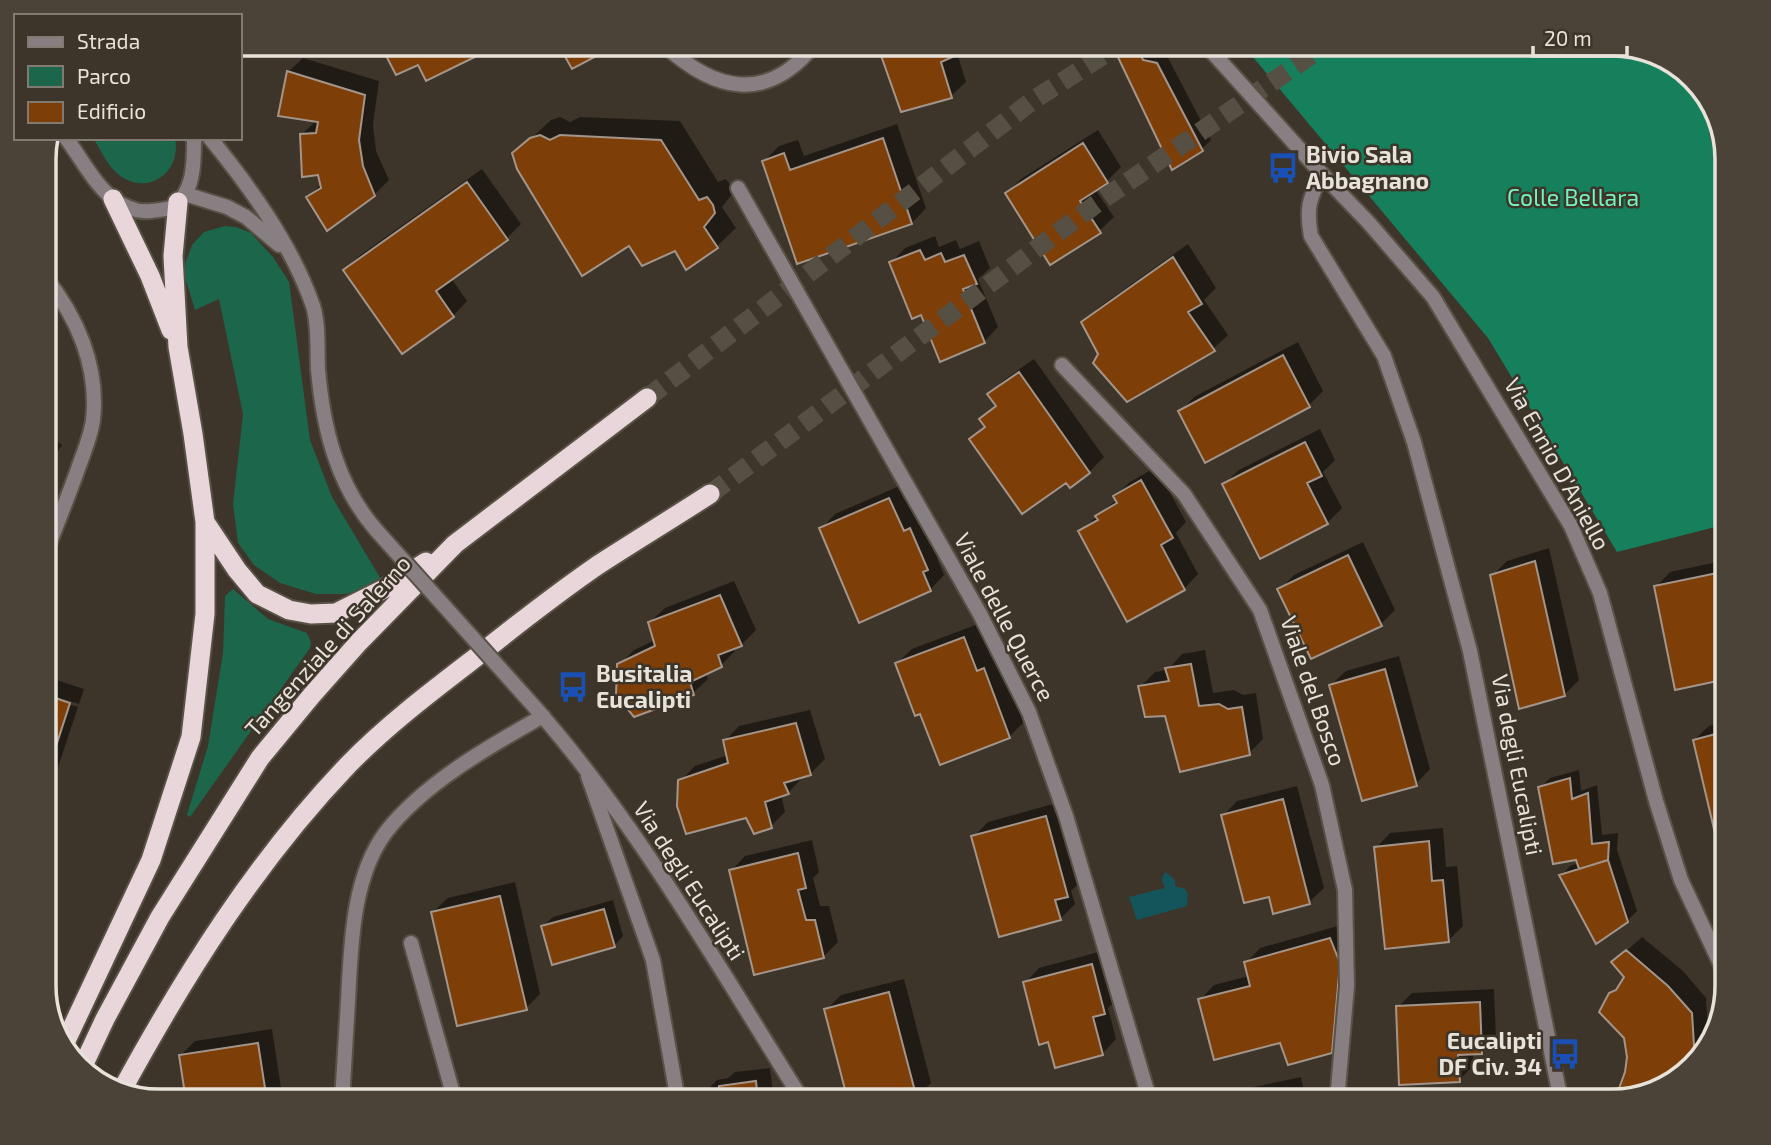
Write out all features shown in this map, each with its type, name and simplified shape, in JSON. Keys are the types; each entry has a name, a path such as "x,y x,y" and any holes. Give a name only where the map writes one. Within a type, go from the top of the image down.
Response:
{"highway":[{"path":"69,1035 151,860 191,737 205,614 205,522 194,434 178,347 173,256 181,198"},
{"path":"113,199 150,276 178,347"},
{"name":"Tangenziale di Salerno","path":"87,1059 160,917 261,758 359,642 455,544 647,398"},
{"path":"125,1084 174,997 226,915 266,861 350,764 424,697 523,621 597,566 710,494"},
{"path":"205,522 237,570 257,594 289,610 311,614 336,613 384,589 455,544"}],"street":[{"path":"676,56 711,76 734,85 758,85 778,78 805,56"},
{"name":"Via Ennio D'Aniello","path":"1216,56 1433,297 1571,526 1600,593 1656,801 1681,880 1715,952"},
{"path":"67,140 113,199 130,209 143,212 171,208 181,198 192,177 194,140"},
{"name":"Via degli Eucalipti","path":"212,140 237,172 290,255 314,308 320,389 327,431 337,467 362,514 543,716 587,771 643,847 795,1089"},
{"name":"Via degli Eucalipti","path":"1322,174 1309,197 1307,215 1311,236 1384,356 1414,442 1470,651 1559,1089"},
{"name":"Viale delle Querce","path":"738,188 981,614 1030,712 1066,816 1146,1089"},
{"path":"181,198 227,207 246,217 290,255"},
{"path":"56,293 83,339 91,379 93,420 56,527"},
{"name":"Viale del Bosco","path":"1062,365 1184,494 1260,610 1322,785 1345,890 1347,986 1338,1089"},
{"path":"343,1089 353,920 366,872 385,834 411,806 484,749 543,716"},
{"path":"587,771 653,960 676,1089"},
{"path":"411,943 452,1089"}],"green space":[{"name":"Colle Bellara","path":"1252,56 1625,57 1645,61 1669,73 1694,96 1707,120 1715,159 1715,527 1617,552 1488,338"},
{"path":"94,140 175,140 176,150 168,170 151,182 130,181 115,172"},
{"path":"225,226 251,233 273,257 289,282 310,440 332,497 382,581 369,588 346,594 316,594 280,583 254,565 238,543 233,504 243,414 219,299 195,310 184,274 192,245 204,232"},
{"path":"233,589 268,619 307,633 311,642 310,648 190,817 187,815 208,746 223,653 225,596"}],"water":[{"path":"1166,872 1175,880 1175,886 1185,889 1188,894 1187,906 1137,920 1129,897 1165,888 1162,880"}],"building":[{"path":"386,56 477,56 426,81 418,65 396,75"},
{"path":"565,56 596,56 572,69"},
{"path":"881,56 955,56 941,62 952,98 901,112"},
{"path":"1117,56 1141,56 1143,60 1157,63 1203,151 1172,170"},
{"path":"287,71 365,95 359,140 363,166 375,196 327,231 306,197 321,188 318,175 302,177 300,134 316,133 318,122 278,116"},
{"path":"540,135 550,140 560,135 661,140 699,200 707,197 713,205 715,213 704,227 718,248 686,270 675,251 642,266 629,246 582,276 517,169 512,153 530,138"},
{"path":"883,138 912,224 797,264 762,161 784,153 790,170"},
{"path":"1083,143 1108,183 1080,201 1101,233 1050,265 1005,193"},
{"path":"467,182 508,240 436,291 454,317 402,354 343,270"},
{"path":"920,250 925,260 941,253 945,262 964,255 977,284 963,289 985,343 940,362 921,315 912,319 889,262"},
{"path":"1173,257 1202,304 1188,312 1215,351 1127,402 1093,363 1098,354 1081,322"},
{"path":"1283,355 1310,407 1205,463 1178,411"},
{"path":"1019,372 1090,473 1070,488 1066,483 1022,514 969,439 985,427 979,419 996,406 987,394"},
{"path":"1305,442 1322,476 1307,483 1328,524 1260,559 1222,484"},
{"path":"1141,480 1173,538 1161,545 1185,590 1127,622 1078,531 1098,520 1095,516 1117,503 1113,496"},
{"path":"889,498 904,531 910,528 928,570 923,572 931,591 859,623 819,528"},
{"path":"1348,555 1382,626 1311,659 1277,589"},
{"path":"1535,561 1565,696 1519,709 1490,575"},
{"path":"1715,573 1715,682 1675,690 1654,586"},
{"path":"720,595 742,646 718,655 722,667 690,682 694,695 634,717 616,695 617,664 655,646 648,622"},
{"path":"964,637 977,671 984,668 1010,738 940,765 920,714 915,716 895,663"},
{"path":"1191,664 1199,706 1219,704 1228,709 1242,707 1250,755 1180,772 1165,716 1145,717 1138,686 1169,681 1165,668"},
{"path":"1385,669 1417,786 1362,801 1329,685"},
{"path":"56,698 70,703 56,746"},
{"path":"796,723 811,775 784,783 789,794 765,802 772,828 754,834 746,818 686,834 677,806 678,780 728,763 723,740"},
{"path":"1715,734 1715,833 1693,740"},
{"path":"1570,778 1572,799 1588,793 1592,844 1609,842 1608,860 1579,869 1576,860 1553,864 1538,787"},
{"path":"1283,799 1310,904 1273,914 1269,897 1244,903 1221,815"},
{"path":"1046,816 1068,897 1055,900 1061,920 999,937 971,836"},
{"path":"1429,841 1432,881 1443,880 1449,942 1385,949 1374,847"},
{"path":"798,853 806,888 798,890 806,920 815,920 824,958 754,975 729,870"},
{"path":"1608,860 1628,922 1596,944 1559,875"},
{"path":"500,896 527,1010 457,1026 431,912"},
{"path":"604,909 615,947 552,965 541,926"},
{"path":"1330,938 1340,963 1332,1053 1288,1065 1280,1043 1214,1060 1198,999 1250,986 1244,962"},
{"path":"1626,950 1668,986 1692,1013 1694,1048 1685,1059 1675,1068 1651,1081 1625,1088 1619,1088 1627,1057 1624,1038 1599,1012 1609,993 1616,990 1624,977 1611,962"},
{"path":"1092,964 1105,1014 1093,1017 1103,1055 1055,1068 1048,1042 1039,1045 1023,982"},
{"path":"889,992 914,1089 845,1089 824,1009"},
{"path":"1480,1002 1482,1054 1458,1055 1460,1082 1399,1085 1396,1006"},
{"path":"258,1043 265,1089 184,1089 179,1055"},
{"path":"756,1081 757,1089 719,1089 719,1086"}],"tunnel":[{"path":"647,398 1032,101 1102,56"},
{"path":"710,494 1096,204 1310,56"}],"place":[{"name":"Bivio Sala Abbagnano","path":"1283,168"},
{"name":"Busitalia Eucalipti","path":"573,687"},
{"name":"Eucalipti DF Civ. 34","path":"1565,1054"}]}
